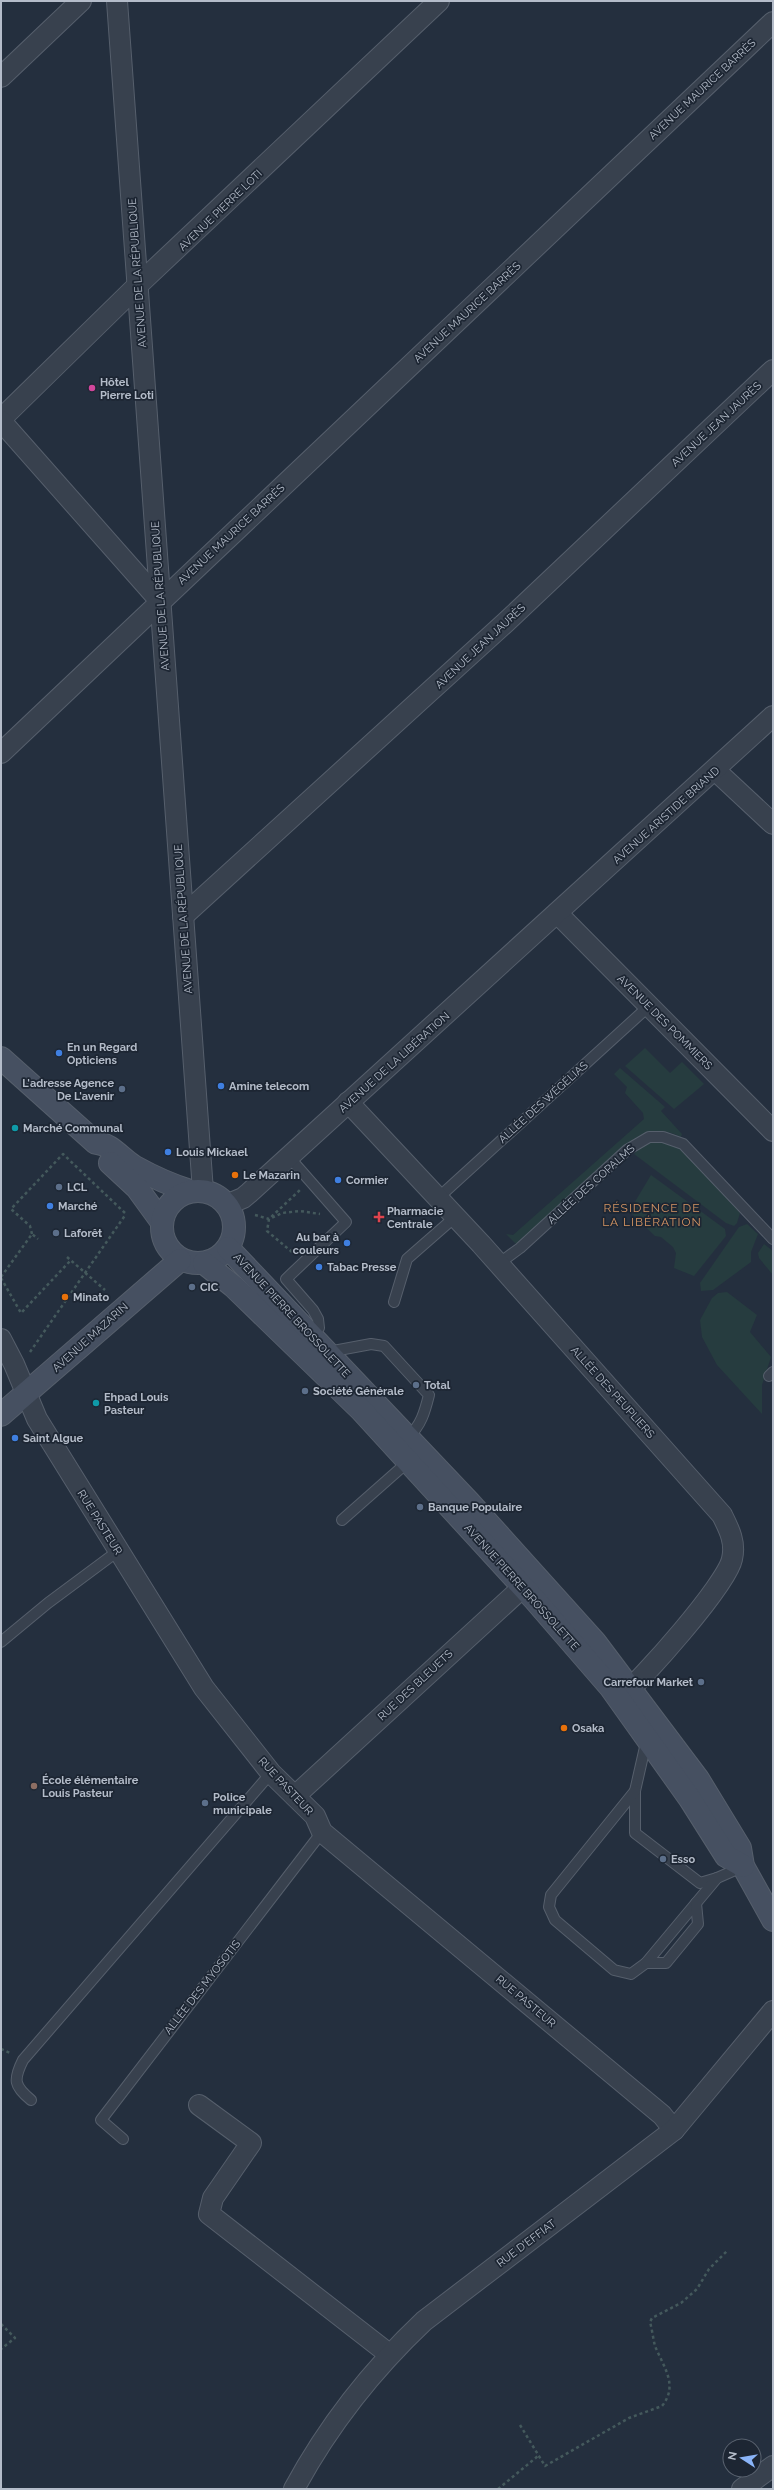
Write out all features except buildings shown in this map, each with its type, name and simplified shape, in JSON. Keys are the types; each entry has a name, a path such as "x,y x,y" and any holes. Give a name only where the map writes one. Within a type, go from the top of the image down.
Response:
{"main road":[{"path":"1,1058 96,1143 97,1151 137,1188 162,1220"},
{"path":"96,1143 103,1143 134,1166 170,1185 196,1191 216,1196 226,1205 234,1223 234,1234 228,1248 215,1260 192,1264 180,1260 168,1250 162,1236 162,1220 168,1206 177,1197 196,1191"},
{"name":"AVENUE PIERRE BROSSOLETTE","path":"228,1248 328,1352 411,1448 530,1581 595,1642 625,1693 657,1737 690,1798 726,1856 743,1866"},
{"name":"AVENUE MAZARIN","path":"1,1415 27,1394 86,1339 180,1260"},
{"name":"AVENUE PIERRE BROSSOLETTE","path":"204,1263 233,1286 411,1448"},
{"path":"280,1330 299,1339 311,1336"},
{"path":"743,1866 773,1920"}],"street":[{"path":"1,77 81,1"},
{"name":"AVENUE DE LA RÉPUBLIQUE","path":"117,1 183,916 196,1191"},
{"name":"AVENUE PIERRE LOTI","path":"1,420 138,285 439,1"},
{"name":"AVENUE MAURICE BARRÈS","path":"1,753 773,22"},
{"name":"AVENUE JEAN JAURÈS","path":"183,916 505,623 773,370"},
{"path":"1,420 160,601"},
{"name":"AVENUE ARISTIDE BRIAND","path":"557,913 773,716"},
{"path":"715,770 773,824"},
{"name":"AVENUE DES POMMIERS","path":"557,913 773,1131"},
{"name":"AVENUE DE LA LIBÉRATION","path":"226,1205 242,1198 289,1157 557,913"},
{"name":"ALLÉE DES PEUPLIERS","path":"348,1102 498,1264 722,1515 732,1536 734,1548 728,1571 625,1693"},
{"name":"RUE PASTEUR","path":"1,1339 37,1419 118,1551 204,1688 271,1773 315,1816 322,1832 662,2115 674,2130"},
{"name":"RUE DES BLEUETS","path":"295,1796 530,1581"},
{"name":"RUE D'EFFIAT","path":"294,2489 359,2389 389,2354 424,2321 674,2130 773,2011"},
{"path":"199,2105 251,2143 213,2198 209,2214 389,2354"},
{"path":"742,2489 773,2466"}],"lane":[{"name":"ALLÉE DES WÉGÉLIAS","path":"438,1198 649,1006"},
{"name":"ALLÉE DES COPALMS","path":"498,1264 520,1248 627,1150 649,1137 663,1137 684,1144 773,1239"},
{"path":"289,1157 346,1222 286,1279 318,1319 319,1328 311,1336"},
{"path":"394,1302 407,1259 455,1217"},
{"path":"328,1352 371,1344 384,1346 429,1395 425,1412 415,1431 411,1448 342,1520"},
{"path":"1,1642 48,1603 118,1551"},
{"path":"657,1737 645,1747 635,1791 635,1833 700,1883 716,1878 743,1866"},
{"path":"31,2100 18,2090 16,2079 23,2060 271,1773"},
{"path":"635,1791 551,1895 549,1907 555,1920 614,1970 631,1974 646,1963 716,1878"},
{"name":"ALLÉE DES MYOSOTIS","path":"123,2139 101,2120 322,1832"},
{"path":"646,1963 666,1963 698,1924 696,1903"}],"path":[{"path":"38,1239 32,1234 30,1226 10,1209 63,1154 126,1214"},
{"path":"297,1257 267,1231 269,1219 310,1180"},
{"path":"255,1215 269,1219 282,1213 300,1211 319,1215 331,1205"},
{"path":"28,1354 85,1270 129,1210"},
{"path":"32,1234 1,1278 21,1313 71,1260"},
{"path":"67,1257 85,1270 105,1290"},
{"path":"520,2425 545,2466 629,2418 662,2406 670,2388 668,2371 655,2346 650,2322 652,2318 681,2303 697,2289 709,2269 727,2251"},
{"path":"1,2324 16,2338 1,2349"},
{"path":"498,2489 538,2456"}],"green space":[{"path":"645,1048 670,1073 682,1062 704,1084 674,1109 625,1066"},
{"path":"620,1068 665,1107 661,1111 682,1134 681,1137 664,1131 658,1131 647,1133 636,1138 516,1244 506,1234 513,1235 644,1119 643,1113 625,1093 627,1087 614,1074"},
{"path":"653,1141 662,1141 681,1149 740,1213 737,1223 734,1226 726,1223 634,1154 645,1144"},
{"path":"651,1175 725,1229 726,1236 694,1276 674,1268 676,1253 673,1247 661,1237 655,1236 631,1213 630,1210"},
{"path":"747,1224 758,1234 751,1252 751,1262 713,1290 701,1291 700,1283 739,1227"},
{"path":"764,1244 773,1251 773,1275 759,1258 758,1253"},
{"path":"727,1292 757,1315 750,1332 771,1357 762,1385 762,1414 717,1365 702,1337 700,1320 712,1298 718,1293"}],"place":[{"name":"Hôtel Pierre Loti","path":"92,388"},
{"name":"En un Regard Opticiens","path":"59,1053"},
{"name":"Amine telecom","path":"221,1086"},
{"name":"L'adresse Agence De L'avenir","path":"122,1089"},
{"name":"Marché Communal","path":"15,1128"},
{"name":"Louis Mickael","path":"168,1152"},
{"name":"Le Mazarin","path":"235,1175"},
{"name":"Cormier","path":"338,1180"},
{"name":"LCL","path":"59,1187"},
{"name":"Marché","path":"50,1206"},
{"name":"Pharmacie Centrale","path":"379,1217"},
{"name":"Laforêt","path":"56,1233"},
{"name":"Au bar à couleurs","path":"347,1243"},
{"name":"Tabac Presse","path":"319,1267"},
{"name":"CIC","path":"192,1287"},
{"name":"Minato","path":"65,1297"},
{"name":"Total","path":"416,1385"},
{"name":"Société Générale","path":"305,1391"},
{"name":"Ehpad Louis Pasteur","path":"96,1403"},
{"name":"Saint Algue","path":"15,1438"},
{"name":"Banque Populaire","path":"420,1507"},
{"name":"Carrefour Market","path":"701,1682"},
{"name":"Osaka","path":"564,1728"},
{"name":"École élémentaire Louis Pasteur","path":"34,1786"},
{"name":"Police municipale","path":"205,1803"},
{"name":"Esso","path":"663,1859"}],"district":[{"name":"RÉSIDENCE DE LA LIBÉRATION","path":"652,1215"}]}
